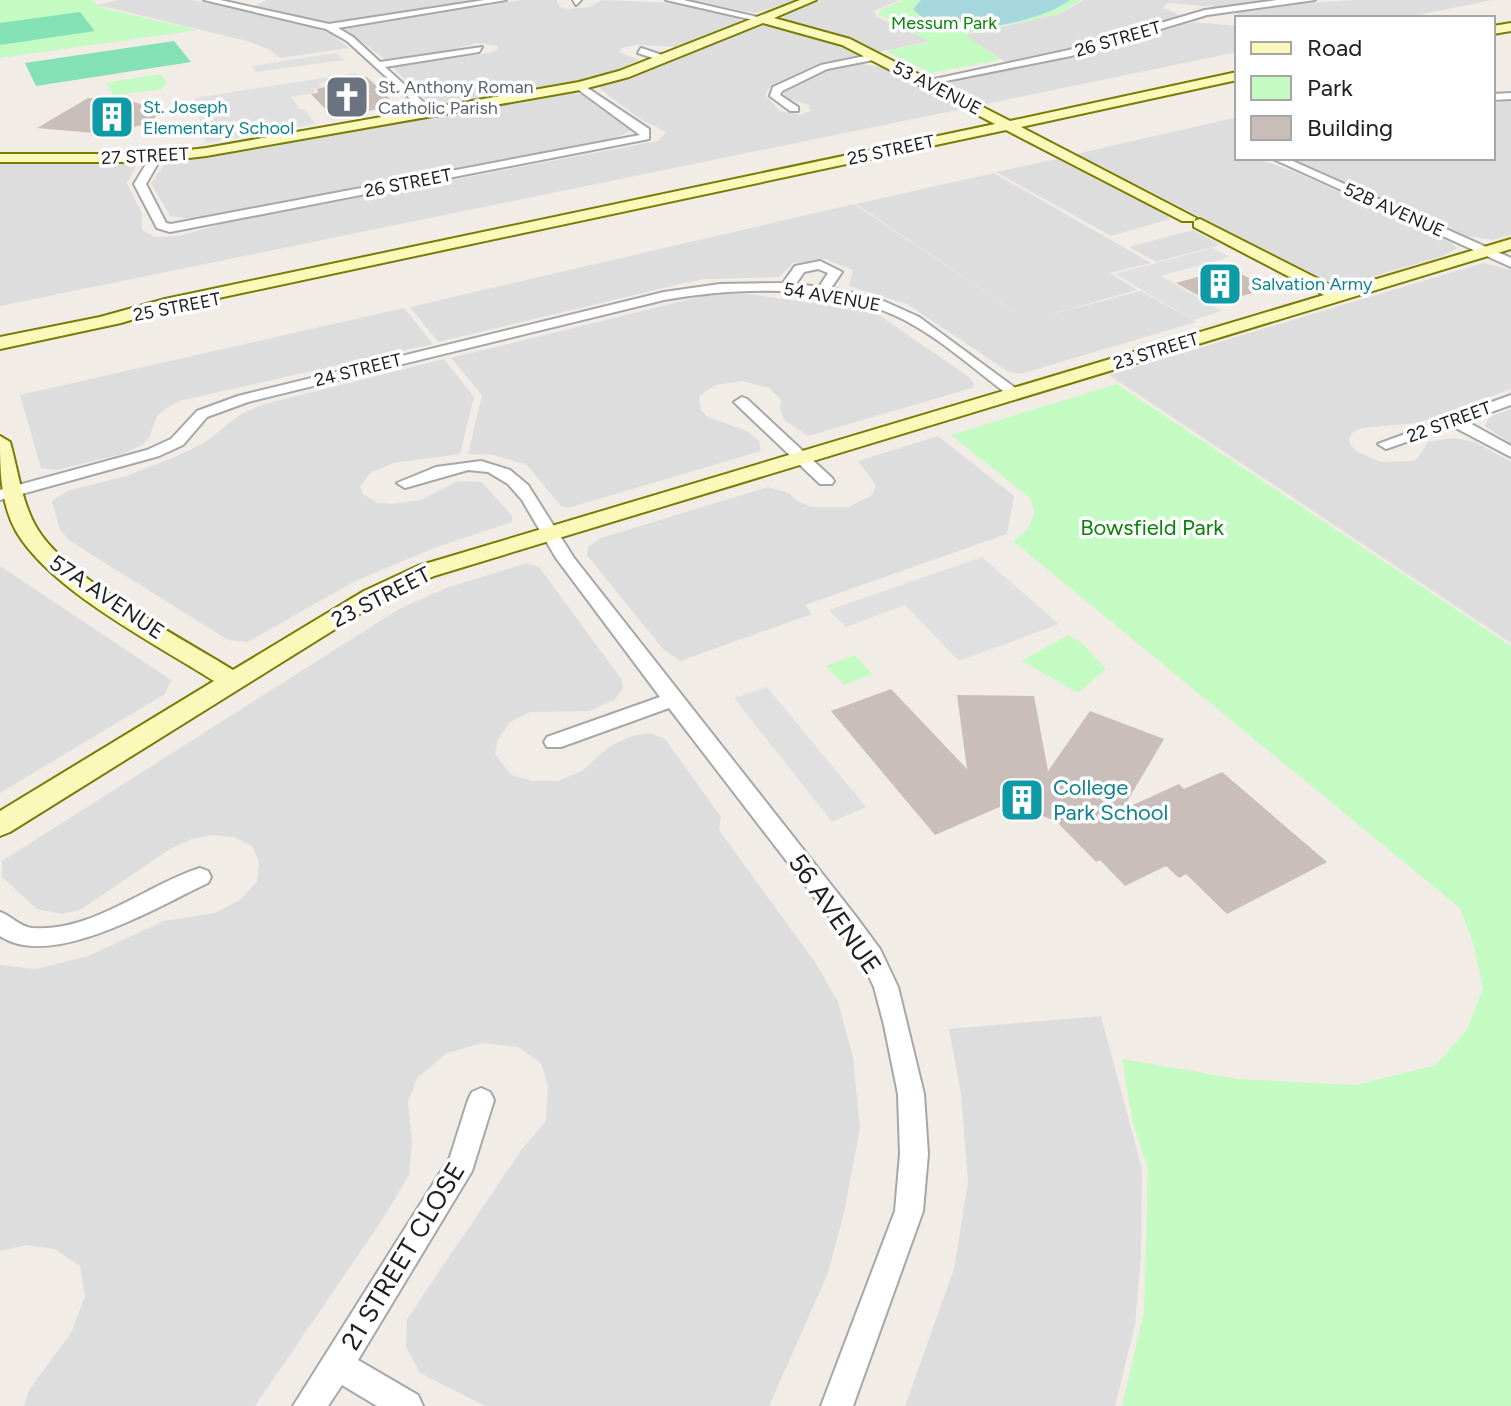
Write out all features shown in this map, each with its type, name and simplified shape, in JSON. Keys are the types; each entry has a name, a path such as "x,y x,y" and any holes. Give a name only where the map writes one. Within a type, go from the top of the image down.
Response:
{"street":[{"path":"208,0 329,27 350,39 428,112"},
{"path":"237,6 256,0"},
{"path":"329,27 502,0"},
{"name":"53 AVENUE","path":"670,0 822,33 1025,132 1339,296"},
{"name":"27 STREET","path":"0,158 155,158 206,152 580,86 624,74 810,0"},
{"name":"26 STREET","path":"926,82 1071,53 1205,13 1245,5 1311,0"},
{"path":"1181,7 1229,20"},
{"path":"379,65 479,49"},
{"path":"641,51 662,58"},
{"path":"794,109 775,96 777,89 824,67 875,57"},
{"name":"25 STREET","path":"0,343 165,304 332,271 1235,76"},
{"name":"26 STREET","path":"155,158 140,184 161,225 170,228 645,137 645,131 580,86"},
{"name":"25 STREET","path":"544,225 790,184 1235,87"},
{"name":"52B AVENUE","path":"1281,160 1511,263"},
{"name":"23 STREET","path":"0,825 232,681 397,584 550,533 1511,244"},
{"path":"786,288 800,269 820,265 835,272 822,293"},
{"name":"54 AVENUE","path":"719,285 786,288 871,302 902,314 1015,393"},
{"name":"24 STREET","path":"7,493 153,453 177,442 202,414 243,399 719,285"},
{"name":"22 STREET","path":"1386,444 1511,400"},
{"path":"742,402 826,481"},
{"path":"1454,421 1511,452"},
{"name":"57A AVENUE","path":"0,442 7,493 43,554 77,580 232,681"},
{"name":"56 AVENUE","path":"405,483 461,467 480,466 500,470 517,484 559,550 671,700 804,866 871,956 886,987 897,1025 912,1109 914,1154 909,1211 837,1406"},
{"path":"554,742 671,700"},
{"path":"0,921 14,933 43,938 71,933 200,877"},
{"name":"21 STREET CLOSE","path":"309,1406 338,1365 462,1162 481,1100"},
{"name":"21 STREET CLOSE","path":"338,1365 407,1406"}],"shaded area":[{"path":"117,0 191,0 306,25 331,34 349,48 280,58 268,49 247,41 98,5"},
{"path":"267,0 486,0 325,23 254,6"},
{"path":"521,0 556,0 560,7 569,9 590,7 602,0 671,3 733,16 742,21 680,47 637,45 622,48 619,52 639,60 608,74 440,105 427,101 392,67 490,53 499,49 497,46 477,43 448,51 385,59 344,29"},
{"path":"685,0 798,0 755,13"},
{"path":"821,0 900,0 874,11 877,17 930,41 879,52 840,35 783,20 786,14"},
{"path":"1084,0 1270,0 1216,7 1168,3 1163,8 1178,14 1179,18 1076,48 1005,62 965,35 1059,14"},
{"path":"1357,0 1492,0 1414,16 1240,16 1233,12 1259,6"},
{"path":"1193,22 1235,26 1235,52 981,105 946,85 961,79 1082,55"},
{"path":"762,26 778,26 830,41 856,55 808,69 768,89 765,94 779,111 800,115 810,111 809,105 786,98 784,93 787,88 830,69 862,64 886,68 962,109 0,306 0,163 130,164 136,167 127,183 142,214 142,230 155,237 180,236 223,223 658,141 666,132 640,119 600,89 600,85"},
{"path":"336,53 344,60 256,72 252,66"},
{"path":"356,73 360,77 319,83 322,87 313,89 315,93 291,97 300,109 305,109 315,124 205,143 195,98"},
{"path":"566,92 583,95 632,130 616,138 193,219 170,216 151,183 164,165 175,161"},
{"path":"1511,101 1511,235 1493,240 1460,235 1293,160 1495,160 1495,103"},
{"path":"1234,118 1235,160 1260,160 1293,171 1450,242 1457,248 1443,256 1351,283 1326,280 1076,154"},
{"path":"1057,159 1170,219 1111,236 996,172"},
{"path":"994,173 1151,263 1110,273 1137,290 1045,316 1141,291 1196,322 1020,374 1007,371 907,304 849,286 853,270 825,259 793,263 779,277 705,279 684,283 438,342 410,307 854,204 1029,321 856,204"},
{"path":"1193,230 1220,245 1156,262 1129,247"},
{"path":"1212,248 1229,257 1161,276 1222,311 1193,320 1115,274"},
{"path":"1483,263 1511,270 1511,389 1417,423 1363,428 1353,432 1349,438 1350,445 1358,452 1381,462 1412,461 1418,458 1428,442 1453,438 1475,442 1511,462 1511,643 1109,375"},
{"path":"741,293 857,309 879,315 969,377 974,384 972,388 808,436 784,420 781,400 769,388 743,381 716,385 699,396 701,410 708,417 747,431 759,441 761,451 568,508 561,506 527,465 494,455 468,454 482,395 451,358 703,296"},
{"path":"404,308 433,344 183,400 157,416 149,438 142,445 122,454 57,470 41,468 20,395"},
{"path":"444,359 474,397 460,454 394,463 370,473 360,487 363,494 378,503 391,504 421,500 458,481 482,482 512,516 512,522 437,547 355,581 248,642 228,640 70,541 60,530 52,501 67,491 126,476 175,457 204,443 241,414 261,405"},
{"path":"1511,409 1511,444 1485,426 1489,417"},
{"path":"938,436 1014,496 1007,534 805,605 812,614 680,661 663,649 587,555 588,547 601,538 768,487 789,493 797,501 812,507 849,507 872,495 876,485 858,461"},
{"path":"982,557 1059,624 959,661 905,605 846,627 829,610"},
{"path":"527,563 539,567 622,680 623,689 614,700 590,711 530,712 510,722 498,739 495,754 511,775 533,781 558,781 582,771 610,746 632,736 650,733 665,739 721,817 719,830 817,965 838,1002 853,1057 860,1128 844,1212 828,1273 769,1406 485,1406 420,1373 406,1347 407,1319 522,1149 546,1121 548,1086 541,1063 518,1047 482,1043 447,1053 417,1078 408,1102 412,1143 409,1175 382,1220 255,1406 24,1406 29,1390 71,1333 85,1296 80,1266 55,1249 26,1245 0,1251 0,965 36,969 88,956 164,921 215,913 240,900 257,882 259,861 252,846 234,837 212,835 192,839 170,849 80,910 61,914 37,909 2,877 2,861 399,609 446,588"},
{"path":"0,566 171,680 165,694 0,793"},
{"path":"767,687 866,807 832,822 734,698"},
{"path":"1101,1016 1142,1169 1141,1257 1135,1325 1115,1406 905,1406 954,1269 968,1182 961,1094 949,1029"}],"green space":[{"path":"0,0 91,0 102,8 198,30 0,58"},
{"name":"Messum Park","path":"904,0 1081,0 1057,14 965,34 1000,60 931,73 886,51 930,42 878,14 880,10"},
{"path":"80,12 95,31 0,45 0,23"},
{"path":"174,41 191,62 36,86 25,63"},
{"path":"160,74 167,83 162,89 114,95 106,83"},
{"name":"Bowsfield Park","path":"1117,384 1511,646 1511,1406 1122,1406 1144,1312 1148,1168 1133,1123 1122,1059 1238,1079 1356,1085 1436,1065 1467,1030 1483,988 1473,943 1460,908 1013,541 1028,529 1035,512 1030,498 951,435"},
{"path":"1068,635 1081,642 1106,669 1078,693 1022,661"},
{"path":"855,655 872,674 844,685 826,666"}],"water":[{"path":"921,0 1070,0 1025,20 988,27 953,28 938,26 924,19 913,9"}],"building":[{"name":"St. Anthony Roman Catholic Parish","path":"367,77 390,99 376,105 379,109 333,117 311,94 318,93 317,89 325,87 325,84"},
{"name":"St. Joseph Elementary School","path":"88,98 134,102 159,110 154,120 146,124 105,134 37,128"},
{"name":"Salvation Army","path":"1230,268 1264,286 1251,290 1256,292 1210,302 1176,283"},
{"name":"College Park School","path":"891,689 967,769 957,695 1034,696 1048,771 1090,711 1164,739 1122,810 1179,784 1184,789 1222,772 1327,862 1227,914 1186,874 1179,878 1166,866 1125,886 1057,822 1011,802 935,835 831,711"}],"place":[{"name":"St. Anthony Roman Catholic Parish","path":"347,97"},
{"name":"St. Joseph Elementary School","path":"112,117"},
{"name":"Salvation Army","path":"1220,284"},
{"name":"College Park School","path":"1022,800"}]}
